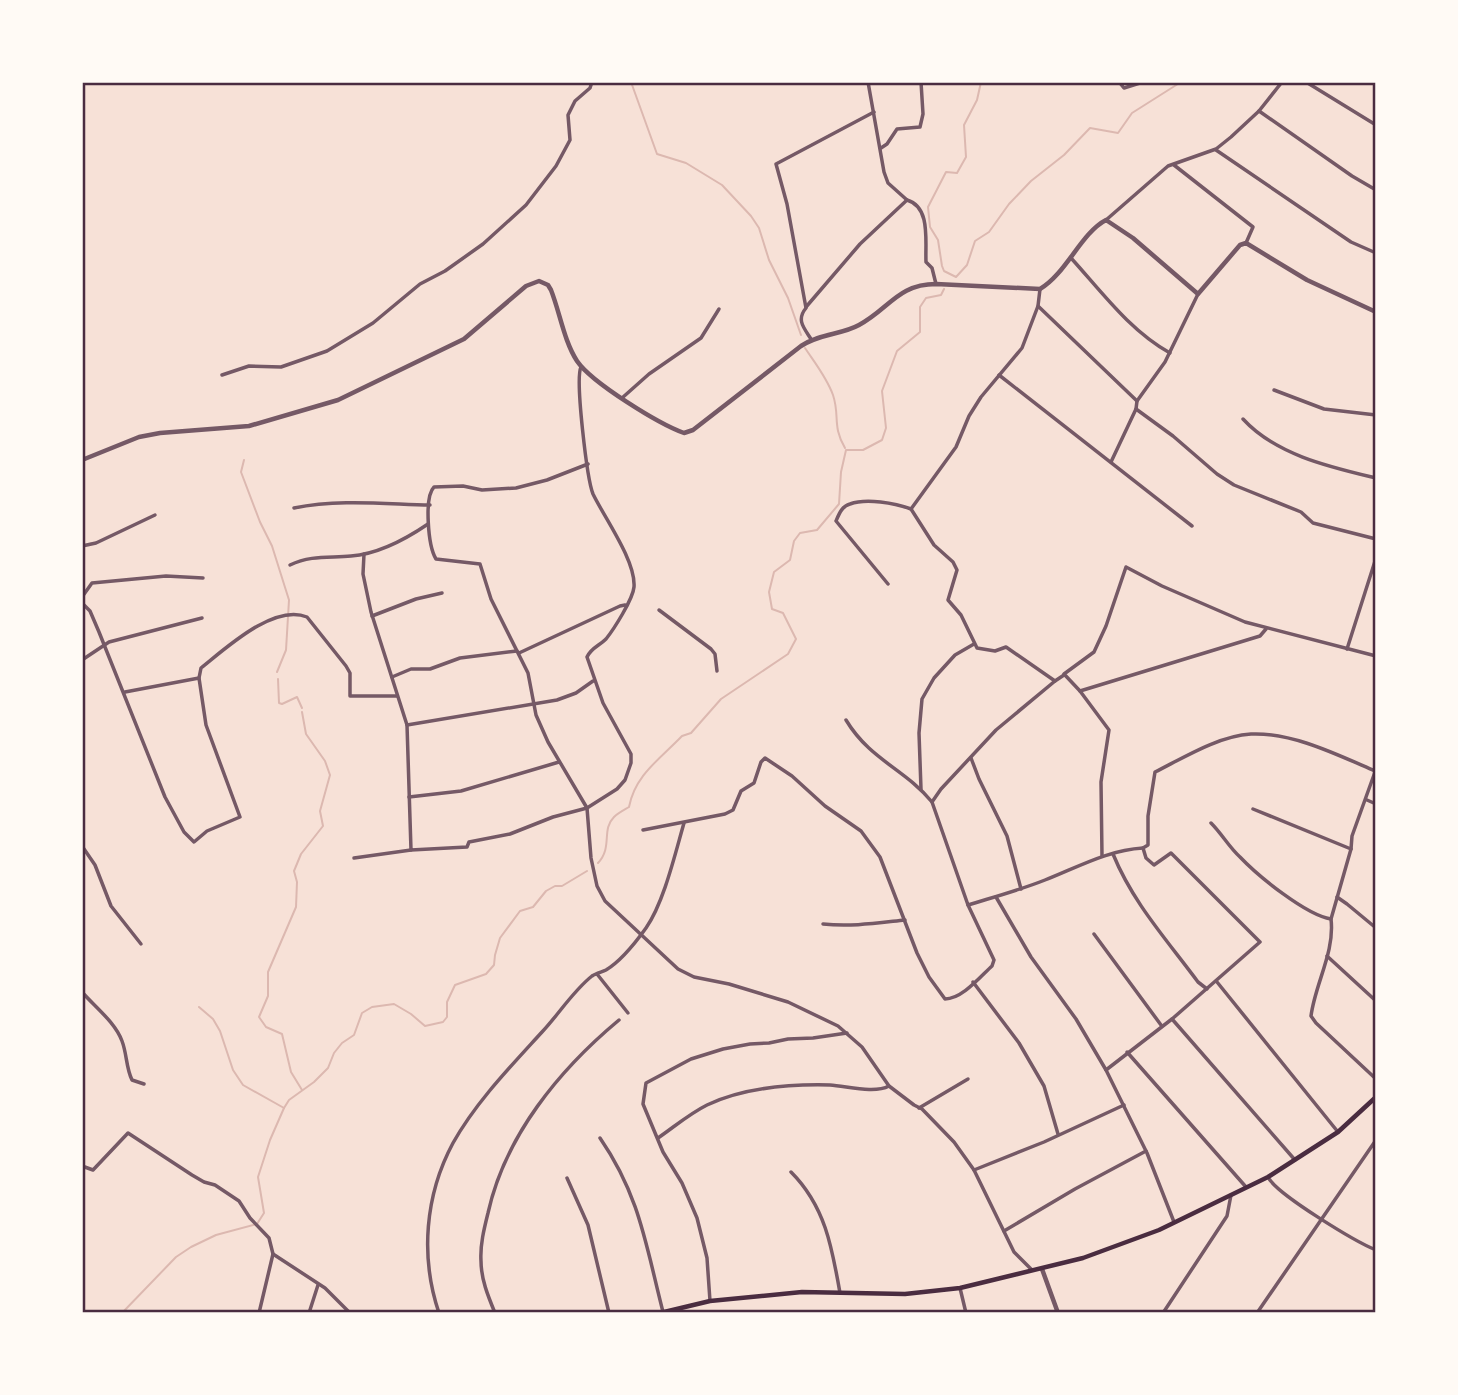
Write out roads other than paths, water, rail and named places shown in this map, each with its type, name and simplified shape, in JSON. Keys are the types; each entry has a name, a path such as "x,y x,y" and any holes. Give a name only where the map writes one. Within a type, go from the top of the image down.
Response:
{"main road":[{"path":"661,1312 683,1310 710,1301 802,1292 905,1294 960,1288 1083,1258 1174,1222 1268,1177 1338,1132 1376,1097"}],"street":[{"path":"222,375 249,366 281,367 327,351 373,323 420,284 445,271 483,244 526,205 556,166 570,141 568,115 575,101 590,88 592,82"},
{"path":"868,82 881,148 881,161 888,183 906,200 915,202 921,210 926,229 926,262 932,268 936,284"},
{"path":"881,148 897,129 920,127 923,114 921,82"},
{"path":"1119,82 1124,88 1143,82"},
{"path":"911,509 956,447 969,416 1022,348 1038,306 1041,289 1051,281 1100,223 1159,173 1216,149 1242,129 1282,82"},
{"path":"1306,82 1376,125"},
{"path":"1259,111 1376,190"},
{"path":"806,307 787,204 776,164 874,112"},
{"path":"1216,149 1351,242 1376,253"},
{"path":"1111,463 1136,409 1137,401 1170,353 1198,293 1240,245 1246,243 1253,227 1174,165"},
{"path":"811,339 800,323 801,313 860,244 906,200"},
{"path":"1106,220 1133,238 1198,293"},
{"path":"1246,243 1307,280 1376,312"},
{"path":"1071,258 1131,324 1157,346 1170,353"},
{"path":"82,460 139,437 249,426 338,400 464,339 526,286 539,281 548,285 551,290 573,353 582,367 597,382 622,398 676,430 688,433 811,339 860,325 909,288 936,284 1041,289"},
{"path":"1038,306 1137,401"},
{"path":"622,398 649,374 701,338 719,309"},
{"path":"354,858 411,850 460,849 467,847 469,842 510,834 553,817 587,808 621,786 631,763 631,754 603,703 589,666 588,654 606,638 634,588 632,572 589,482 579,398 579,371 582,367"},
{"path":"999,375 1192,526"},
{"path":"1274,390 1324,410 1376,415"},
{"path":"1136,409 1234,485 1301,512 1313,523 1376,539"},
{"path":"1243,419 1257,434 1273,443 1325,466 1376,478"},
{"path":"588,464 547,480 516,488 482,490 463,486 434,486 430,492 428,524 436,559 480,564 491,599 527,673 533,705 548,742 587,808 591,858 597,887 605,901 687,975 729,984 788,1002 832,1022 862,1047 889,1086 922,1109 954,1142 974,1170 1014,1252 1033,1272"},
{"path":"888,584 836,521 841,510 849,504 882,501 911,509 934,545 953,562 957,570 948,600 961,615 977,648 995,651 1006,647 1055,681"},
{"path":"294,508 320,503 356,502 430,505"},
{"path":"82,546 96,543 155,515"},
{"path":"290,565 312,557 364,554 398,541 428,524"},
{"path":"364,554 363,574 372,616 407,725 411,850"},
{"path":"1347,649 1376,558"},
{"path":"932,802 996,730 1094,652 1126,567 1214,610 1266,629 1376,656"},
{"path":"82,597 92,583 166,576 203,578"},
{"path":"372,616 416,599 442,593"},
{"path":"82,603 90,611 125,692 165,797 184,831 194,842 207,831 240,817 206,725 199,678 201,668 250,631 278,617 300,614 307,617 350,673 350,696 397,696"},
{"path":"392,677 411,668 430,669 460,659 517,652 625,606"},
{"path":"659,610 711,649 715,654 717,671"},
{"path":"82,660 104,645 202,618"},
{"path":"1080,691 1260,636 1266,629"},
{"path":"921,789 919,733 922,699 934,678 954,655 974,644"},
{"path":"1064,674 1109,730 1101,782 1102,856"},
{"path":"125,692 199,678"},
{"path":"407,725 533,705 576,693 594,680"},
{"path":"643,830 725,814 733,810 741,791 754,783 765,758 861,831 880,857 918,953 943,998 953,998 992,966 993,960 968,905 932,802 921,789 867,749 846,720"},
{"path":"968,905 1021,889 1102,856 1148,845 1148,816 1155,772 1211,745 1238,736 1259,735 1306,743 1376,770 1352,836 1351,849 1331,919 1327,956 1312,1008 1313,1020 1376,1079"},
{"path":"971,758 1007,836 1021,889"},
{"path":"409,797 461,791 559,762"},
{"path":"1367,800 1376,804"},
{"path":"1253,809 1351,849"},
{"path":"439,1313 426,1250 426,1233 430,1210 452,1144 516,1060 593,975 616,962 641,934 654,914 684,823"},
{"path":"1212,823 1241,859 1276,888 1317,914 1331,919"},
{"path":"82,846 95,864 111,905 141,944"},
{"path":"1106,1070 1217,982 1260,942 1171,853 1154,865 1146,858 1143,848"},
{"path":"1113,854 1146,915 1198,982 1207,989"},
{"path":"996,896 1031,957 1076,1019 1106,1070 1146,1151 1174,1222"},
{"path":"1336,897 1376,929"},
{"path":"823,924 871,925 905,920"},
{"path":"1094,934 1161,1026"},
{"path":"1327,956 1376,1001"},
{"path":"597,974 628,1013"},
{"path":"973,982 1019,1043 1044,1086 1058,1134"},
{"path":"1217,982 1338,1132"},
{"path":"82,992 111,1023 121,1039 132,1080 144,1084"},
{"path":"1172,1019 1296,1160"},
{"path":"495,1313 484,1286 481,1246 495,1183 533,1112 591,1043 619,1020"},
{"path":"710,1301 707,1258 697,1218 643,1104 646,1083 691,1059 723,1049 846,1033"},
{"path":"1127,1052 1247,1188"},
{"path":"919,1108 968,1079"},
{"path":"657,1138 709,1104 741,1094 788,1086 881,1089 889,1086"},
{"path":"974,1170 1124,1105"},
{"path":"82,1166 93,1170 128,1133 192,1175 215,1185 239,1201 250,1218 269,1238 273,1254 259,1313"},
{"path":"600,1138 626,1181 644,1232 661,1312"},
{"path":"1257,1313 1376,1140"},
{"path":"1004,1231 1074,1189 1146,1151"},
{"path":"791,1172 813,1197 824,1224 833,1251 840,1293"},
{"path":"1268,1177 1275,1186 1321,1218 1376,1250"},
{"path":"567,1178 588,1224 609,1313"},
{"path":"1163,1313 1227,1216 1231,1195"},
{"path":"273,1254 318,1284 350,1313"},
{"path":"1042,1269 1058,1313"},
{"path":"309,1313 318,1284"},
{"path":"960,1288 966,1313"}],"waterway":[{"path":"631,82 657,154 686,163 722,185 751,216 759,228 769,260 788,298 801,335"},
{"path":"981,82 977,100 964,125 966,157 957,173 946,172 928,207 930,227 938,240 942,266 944,271 956,277 967,265 975,241 989,232 1009,204 1031,181 1064,155 1090,128 1118,133 1132,113 1181,82"},
{"path":"598,863 605,851 610,822 629,807 637,786 650,768 682,736 691,733 721,699 788,654 796,639 783,613 772,609 769,592 774,572 790,560 794,541 800,533 817,530 839,504 841,472 846,450 863,450 882,440 886,428 882,391 897,351 920,332 920,307 926,298 941,295 944,289"},
{"path":"805,348 833,395 837,427 845,448"},
{"path":"244,460 241,472 272,546 289,600 286,650 277,672"},
{"path":"278,679 279,703 297,697 302,708"},
{"path":"302,712 306,734 325,761 330,775 320,811 323,826 301,854 294,871 297,882 296,907 268,972 268,996 259,1017 266,1027 282,1034 291,1072 302,1090"},
{"path":"122,1313 176,1257 191,1247 216,1235 257,1224 264,1213 258,1177 284,1108 289,1100 328,1068 334,1053 354,1035 362,1013 372,1007 394,1004 425,1026 443,1022 447,1017 447,1002 455,985 486,974 494,965 500,938 520,911 533,907 546,891 562,886 587,871"},
{"path":"199,1007 213,1019 220,1031 233,1070 243,1085 284,1108"}]}
